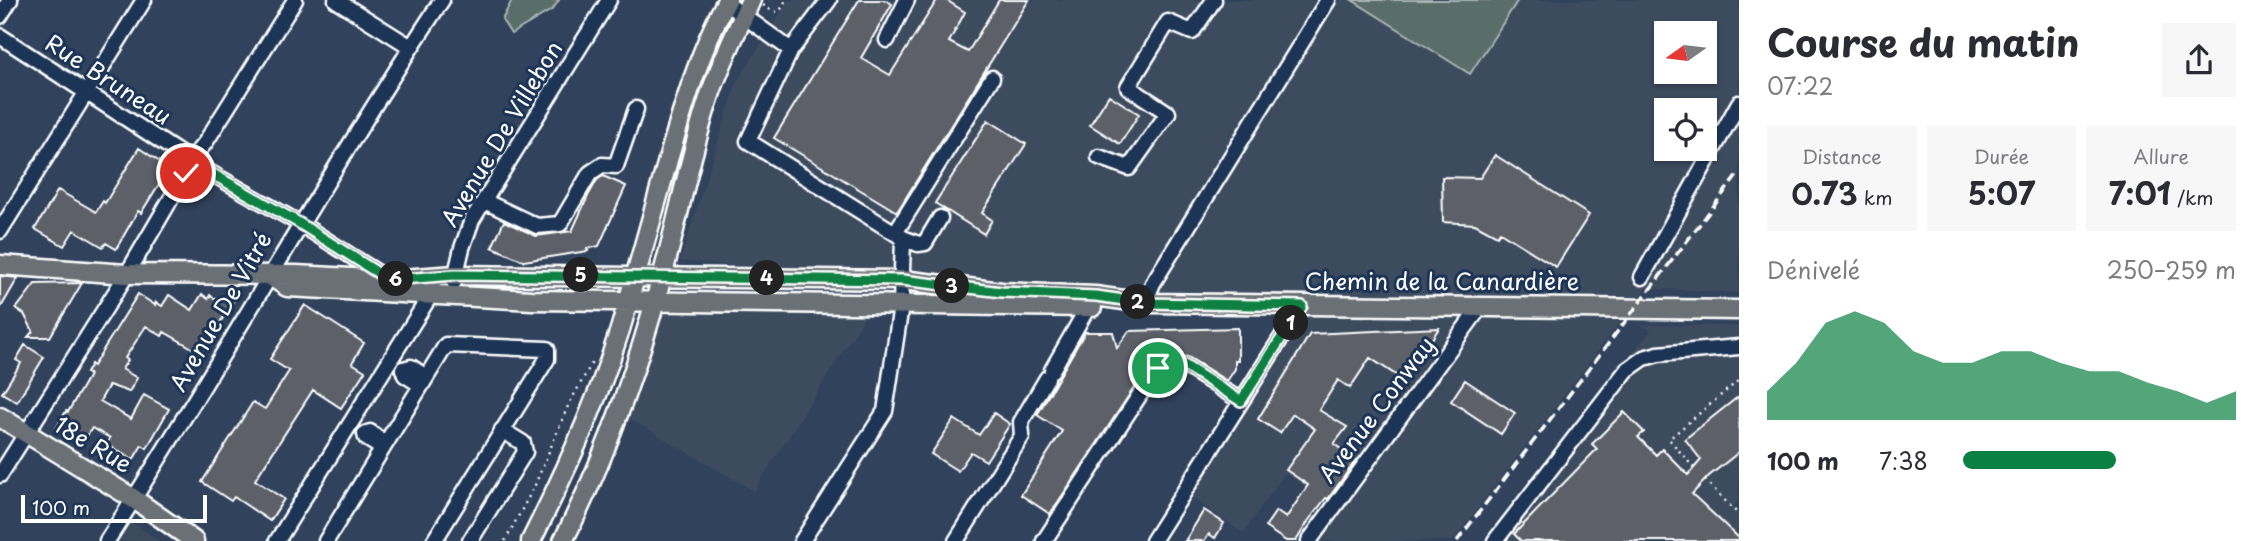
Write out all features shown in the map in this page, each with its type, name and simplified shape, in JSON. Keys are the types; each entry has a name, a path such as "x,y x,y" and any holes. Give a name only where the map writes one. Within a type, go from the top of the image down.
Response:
{"main road":[{"path":"531,541 584,429 628,301 683,108 704,47 726,2"},
{"path":"563,541 600,465 620,413 662,276 709,99 724,56 752,7"},
{"name":"Chemin de la Canardière","path":"0,265 127,274 269,275 389,280 455,275 902,280 1002,292 1096,296 1145,303"},
{"name":"Chemin de la Canardière","path":"269,275 287,287 453,298 901,306 1088,307 1145,303 1739,310"},
{"name":"18e Rue","path":"0,417 134,499 194,541"}],"street":[{"path":"0,16 10,0"},
{"path":"0,232 144,0"},
{"path":"0,475 295,0"},
{"path":"336,0 411,47"},
{"name":"Avenue De Vitré","path":"107,541 187,415 299,223 442,0"},
{"name":"Avenue De Villebon","path":"453,298 455,275 472,220 609,0"},
{"path":"829,0 791,50 748,141 899,236 918,244 925,243 940,218"},
{"path":"887,40 907,0"},
{"path":"1099,157 1129,168 1168,113 1128,87 1168,22 1192,32 1214,0"},
{"path":"1145,303 1161,271 1328,0"},
{"path":"726,2 752,7 791,50"},
{"name":"Rue Bruneau","path":"0,36 202,168 299,223 389,280"},
{"path":"802,541 885,411 901,306 899,236 992,78"},
{"path":"1642,277 1739,103"},
{"path":"484,201 537,226 560,223 590,173 602,164 616,166 636,109"},
{"path":"277,541 430,296"},
{"path":"1153,541 1302,306"},
{"name":"Avenue Conway","path":"1309,541 1481,306"},
{"path":"956,541 1021,436 1021,422 1088,307"},
{"path":"326,541 446,345 547,349 547,359 434,541"},
{"path":"1494,541 1627,370 1644,358 1660,354 1739,347"},
{"path":"390,360 403,369 405,375 424,381"},
{"path":"1044,541 1158,368 1184,365 1241,401"},
{"path":"350,424 377,445 383,444"},
{"path":"470,541 525,452 523,443 502,430"}],"path":[{"path":"752,7 779,11 786,0"},
{"path":"505,541 535,485 549,446 568,406 599,349"},
{"path":"1694,468 1669,439 1739,380"},
{"path":"1705,480 1739,515"}],"shaded area":[{"path":"789,0 1739,0 1739,293 1646,288 1453,541 1309,541 1333,505 1285,473 1243,533 1183,491 1302,306 902,280 680,261 737,82"},
{"path":"654,301 872,306 754,491 620,413"},
{"path":"1639,325 1739,326 1739,500 1733,506 1739,515 1739,541 1483,541 1651,330"},
{"path":"123,516 159,541 107,541"}],"green space":[{"path":"512,0 559,0 553,9 511,34 502,20"},
{"path":"1352,0 1518,0 1470,74"}],"building":[{"path":"859,0 885,0 892,4 861,58 890,75 937,0 946,0 965,12 949,42 968,52 999,0 1029,0 897,212 774,138"},
{"path":"1109,95 1139,114 1120,144 1090,125"},
{"path":"988,120 1026,144 982,213 992,220 984,234 935,203"},
{"path":"139,148 169,168 141,213 138,211 116,249 106,243 103,247 74,230 64,246 35,229 58,190 96,212 103,201 105,203"},
{"path":"1495,155 1589,215 1556,267 1500,232 1497,236 1475,224 1443,222 1442,177 1480,178"},
{"path":"603,176 626,186 599,246 587,249 588,251 524,261 492,247 504,221 536,236 572,231 597,180"},
{"path":"0,276 18,278 0,309"},
{"path":"82,283 50,337 28,337 33,331 24,314 16,309 35,284"},
{"path":"138,294 155,305 156,302 162,306 169,295 192,310 202,294 208,299 210,295 214,298 236,297 201,353 164,332 162,336 146,326 125,358 128,360 122,369 137,378 129,392 109,385 100,401 131,419 144,395 169,409 147,448 142,445 133,460 107,444 110,438 92,428 82,444 56,429 88,377 89,374 86,373 91,364 93,366"},
{"path":"305,305 364,343 352,363 365,371 341,408 313,390 255,480 284,499 270,521 234,497 231,501 202,482 253,402 265,409 289,371 270,359"},
{"path":"1238,328 1238,360 1235,360 1235,369 1227,381 1188,357 1154,358 1050,514 1021,495 1062,431 1037,415 1085,332 1113,332 1117,348 1129,331"},
{"path":"1439,328 1405,381 1370,358 1350,388 1338,380 1319,410 1347,427 1334,444 1356,460 1296,541 1286,541 1265,527 1276,511 1286,518 1308,485 1286,470 1315,429 1293,414 1280,433 1258,419 1310,334"},
{"path":"25,345 44,357 17,402 2,393 21,363 16,360"},
{"path":"1465,380 1515,413 1501,434 1451,401"},
{"path":"1739,396 1739,452 1692,494 1739,538 1739,541 1521,541 1514,534 1597,449 1592,444 1624,412 1644,432 1638,437 1656,455 1662,449 1688,475 1701,460 1685,439"},
{"path":"994,413 1010,424 986,461 971,452 958,471 931,454 954,419 979,435"},
{"path":"1204,510 1224,523 1215,538 1209,534 1204,541 1185,541"}],"railway":[{"path":"1457,541 1739,173"}],"route":[{"path":"186,173 194,168 202,168 299,223 389,280 455,275 620,275 902,280 1002,292 1096,296 1145,303 1302,306 1241,401 1184,365 1158,368"}]}
